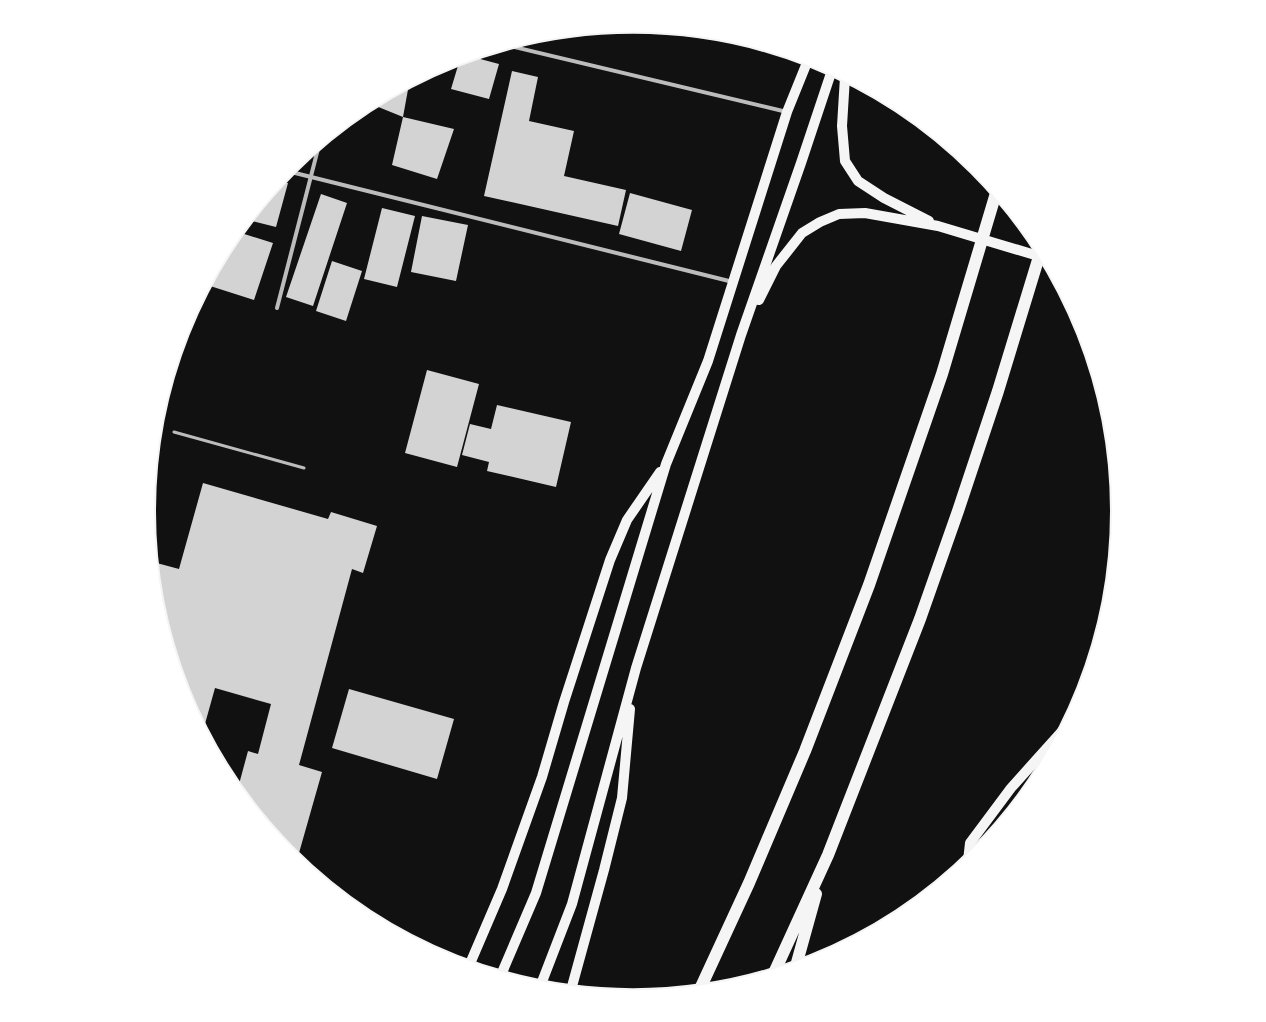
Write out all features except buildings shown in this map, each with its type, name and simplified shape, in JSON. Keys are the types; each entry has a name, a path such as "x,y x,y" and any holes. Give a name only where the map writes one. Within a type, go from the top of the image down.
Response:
{"highway":[{"path":"702,984 749,882 805,751 869,585 942,374 994,199"},
{"path":"777,967 828,855 920,619 998,391 1038,258"},
{"path":"798,960 828,855"}],"main road":[{"path":"503,971 536,893 666,464 708,361 786,112 806,65"},
{"path":"543,980 572,904 632,683 741,335 802,163 830,76"},
{"path":"845,82 842,126 844,161 858,181 884,198 938,226"},
{"path":"741,335 776,266 802,233 820,222 839,214 865,212 938,226 1037,255"},
{"path":"471,961 502,889 542,777 564,702 610,560 626,520 666,464"},
{"path":"572,985 622,798 632,683"},
{"path":"969,851 970,843 1011,788 1050,745"}],"street":[{"path":"516,47 786,112"},
{"path":"277,308 317,153"},
{"path":"295,173 733,282"}],"lane":[{"path":"174,432 304,468"}]}
